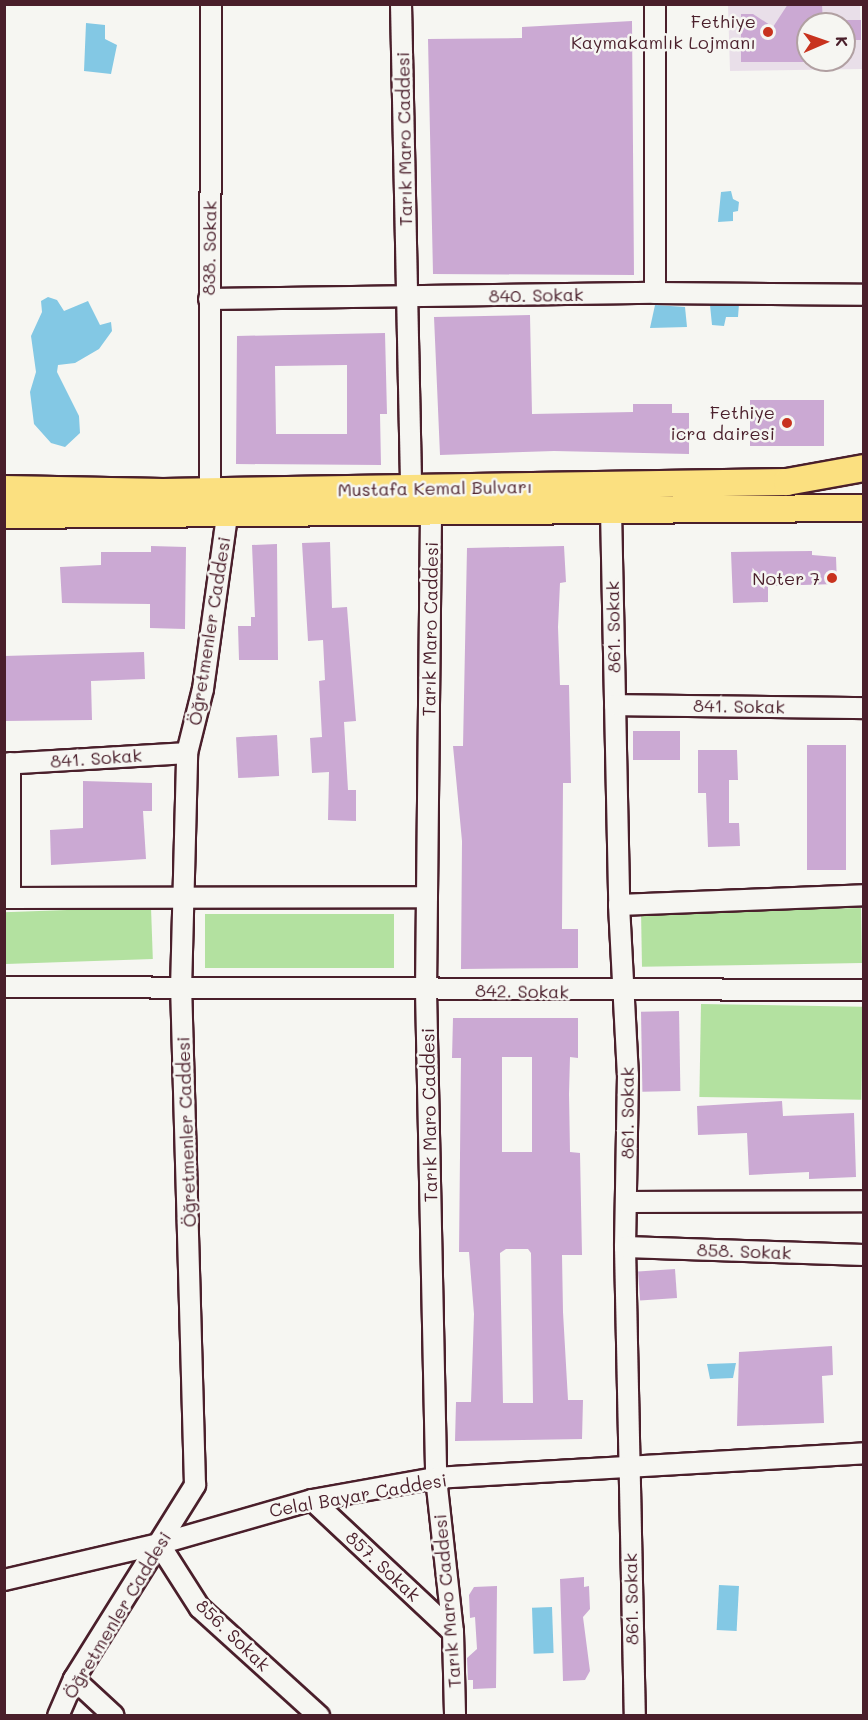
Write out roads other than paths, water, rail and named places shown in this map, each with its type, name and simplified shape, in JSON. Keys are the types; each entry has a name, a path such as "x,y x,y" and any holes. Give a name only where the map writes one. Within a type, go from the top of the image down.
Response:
{"main road":[{"name":"Mustafa Kemal Bulvarı","path":"4,489 210,491 787,482 864,468"},
{"name":"Mustafa Kemal Bulvarı","path":"4,515 431,514 864,508"}],"street":[{"name":"838. Sokak","path":"210,491 208,300 212,4"},
{"name":"Tarık Maro Caddesi","path":"401,4 411,489"},
{"path":"655,4 655,293"},
{"name":"840. Sokak","path":"208,300 655,293 864,295"},
{"name":"861. Sokak","path":"611,510 619,905 625,992 625,1247 635,1716"},
{"name":"Tarık Maro Caddesi","path":"431,514 426,990 436,1478 453,1632 455,1716"},
{"name":"Öğretmenler Caddesi","path":"58,1716 74,1679 195,1485 181,990 182,899 187,753 203,689 228,515"},
{"name":"841. Sokak","path":"615,705 864,708"},
{"name":"841. Sokak","path":"7,764 187,753"},
{"path":"7,764 7,898 427,897"},
{"path":"619,905 864,896"},
{"name":"842. Sokak","path":"4,987 625,992 864,990"},
{"path":"626,1202 864,1201"},
{"name":"858. Sokak","path":"625,1247 864,1255"},
{"name":"Celal Bayar Caddesi","path":"4,1580 159,1544 312,1500 436,1478 630,1469 864,1453"},
{"name":"857. Sokak","path":"312,1500 453,1632"},
{"name":"856. Sokak","path":"159,1544 201,1608 319,1716"},
{"path":"74,1679 114,1716"}],"water":[{"path":"86,23 105,25 105,39 117,45 111,74 84,71"},
{"path":"731,191 733,199 739,202 738,211 733,212 733,221 718,222 721,192"},
{"path":"48,297 57,300 64,311 88,301 100,325 111,322 112,331 99,349 75,363 58,365 57,372 79,416 80,433 65,447 51,443 34,424 30,392 36,372 31,336 42,312 41,301"},
{"path":"739,304 738,317 726,317 724,326 712,325 710,305"},
{"path":"655,305 685,307 687,327 650,328"},
{"path":"736,1363 733,1378 710,1379 707,1364"},
{"path":"719,1585 739,1586 737,1631 717,1630"},
{"path":"552,1607 554,1653 534,1654 532,1608"}],"place":[{"name":"Fethiye Kaymakamlık Lojmanı","path":"768,32"},
{"name":"Fethiye icra dairesi","path":"787,423"},
{"name":"Noter 7","path":"832,578"}]}
